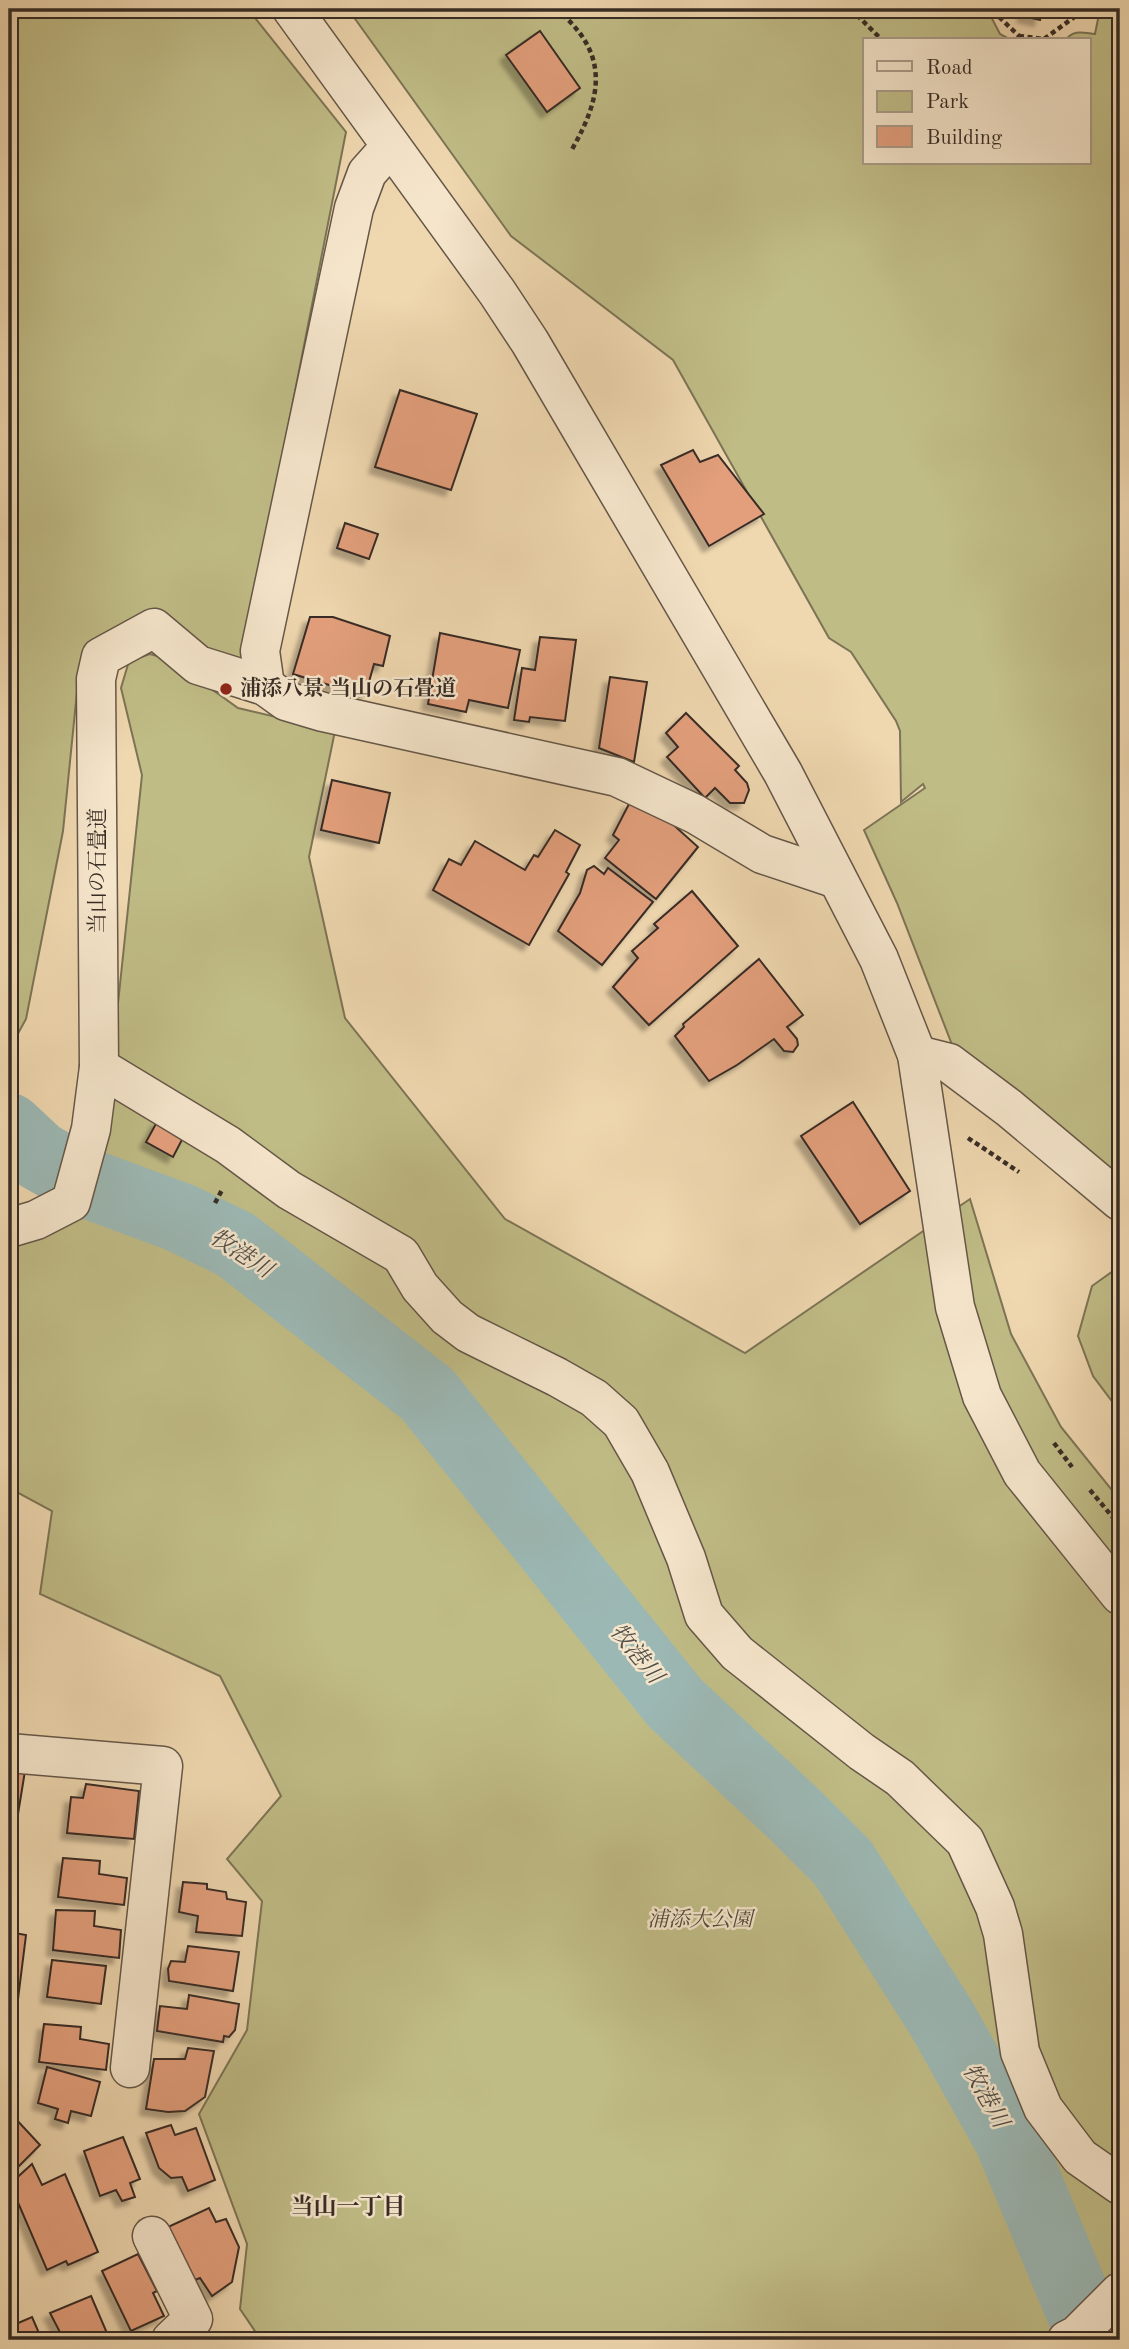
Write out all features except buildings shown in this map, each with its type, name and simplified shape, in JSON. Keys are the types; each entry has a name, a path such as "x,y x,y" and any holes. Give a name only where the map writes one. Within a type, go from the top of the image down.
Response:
{"street":[{"path":"292,9 497,292 530,342 783,773 879,959 917,1055 955,1307 982,1396 1022,1473 1120,1595"},
{"path":"391,146 367,173 354,208 260,651 265,686 286,701 323,712 617,777 695,814 762,854 837,879"},
{"name":"当山の石畳道","path":"9,1228 36,1220 71,1202 93,1118 99,1067 96,679 102,657 154,628 198,665 265,686"},
{"path":"917,1055 949,1063 1009,1108 1120,1201"},
{"path":"99,1067 228,1145 289,1191 401,1255 420,1287 447,1317 468,1333 594,1398 621,1422 650,1472 686,1558 704,1615 737,1653 862,1752 900,1778 965,1841 995,1907 1003,1934 1020,2052 1043,2108 1080,2157 1120,2185"},
{"path":"9,1753 163,1766 130,2068"},
{"path":"152,2236 193,2319 171,2340"},
{"path":"1072,2337 1120,2292"}],"path":[{"path":"556,9 583,37 594,62 596,75 596,99 571,151"},
{"path":"793,9 801,13 811,9"},
{"path":"850,9 879,38"},
{"path":"857,15 861,9"},
{"path":"997,9 998,16 1018,38"},
{"path":"1045,38 1083,10 1120,17"},
{"path":"969,1151 966,1137 1021,1173"},
{"path":"215,1203 223,1190"},
{"path":"1050,1438 1076,1473"},
{"path":"1085,1483 1120,1526"}],"green space":[{"path":"9,9 73,9 83,18 101,9 248,9 346,132 240,671 151,616 79,672 63,831 26,1019 9,1050"},
{"path":"348,9 987,9 1000,34 1007,38 863,38 863,164 1090,164 1090,38 1068,38 1075,33 1095,34 1100,9 1120,9 1120,1188 956,1055 897,903 864,830 925,788 923,784 901,802 900,731 896,721 851,652 829,638 673,360 511,236"},
{"name":"浦添大公園","path":"150,654 171,660 238,708 335,731 309,857 345,1018 505,1219 745,1353 970,1199 1011,1334 1061,1427 1120,1500 1120,2340 261,2340 240,2309 247,2244 199,2114 247,2030 262,1901 227,1859 281,1796 220,1676 40,1594 52,1511 9,1488 9,1239 96,1213 142,775 121,688 129,661"},
{"path":"1120,1266 1120,1412 1093,1376 1078,1336 1092,1286"}],"waterway":[{"name":"牧港川","path":"9,1128 39,1156 89,1184 181,1218 236,1245 427,1394 675,1703 843,1863 943,2021 1009,2139 1093,2340"}],"place":[{"name":"浦添八景 当山の石畳道","path":"226,689"}],"district":[{"name":"当山一丁目","path":"348,2207"}]}
